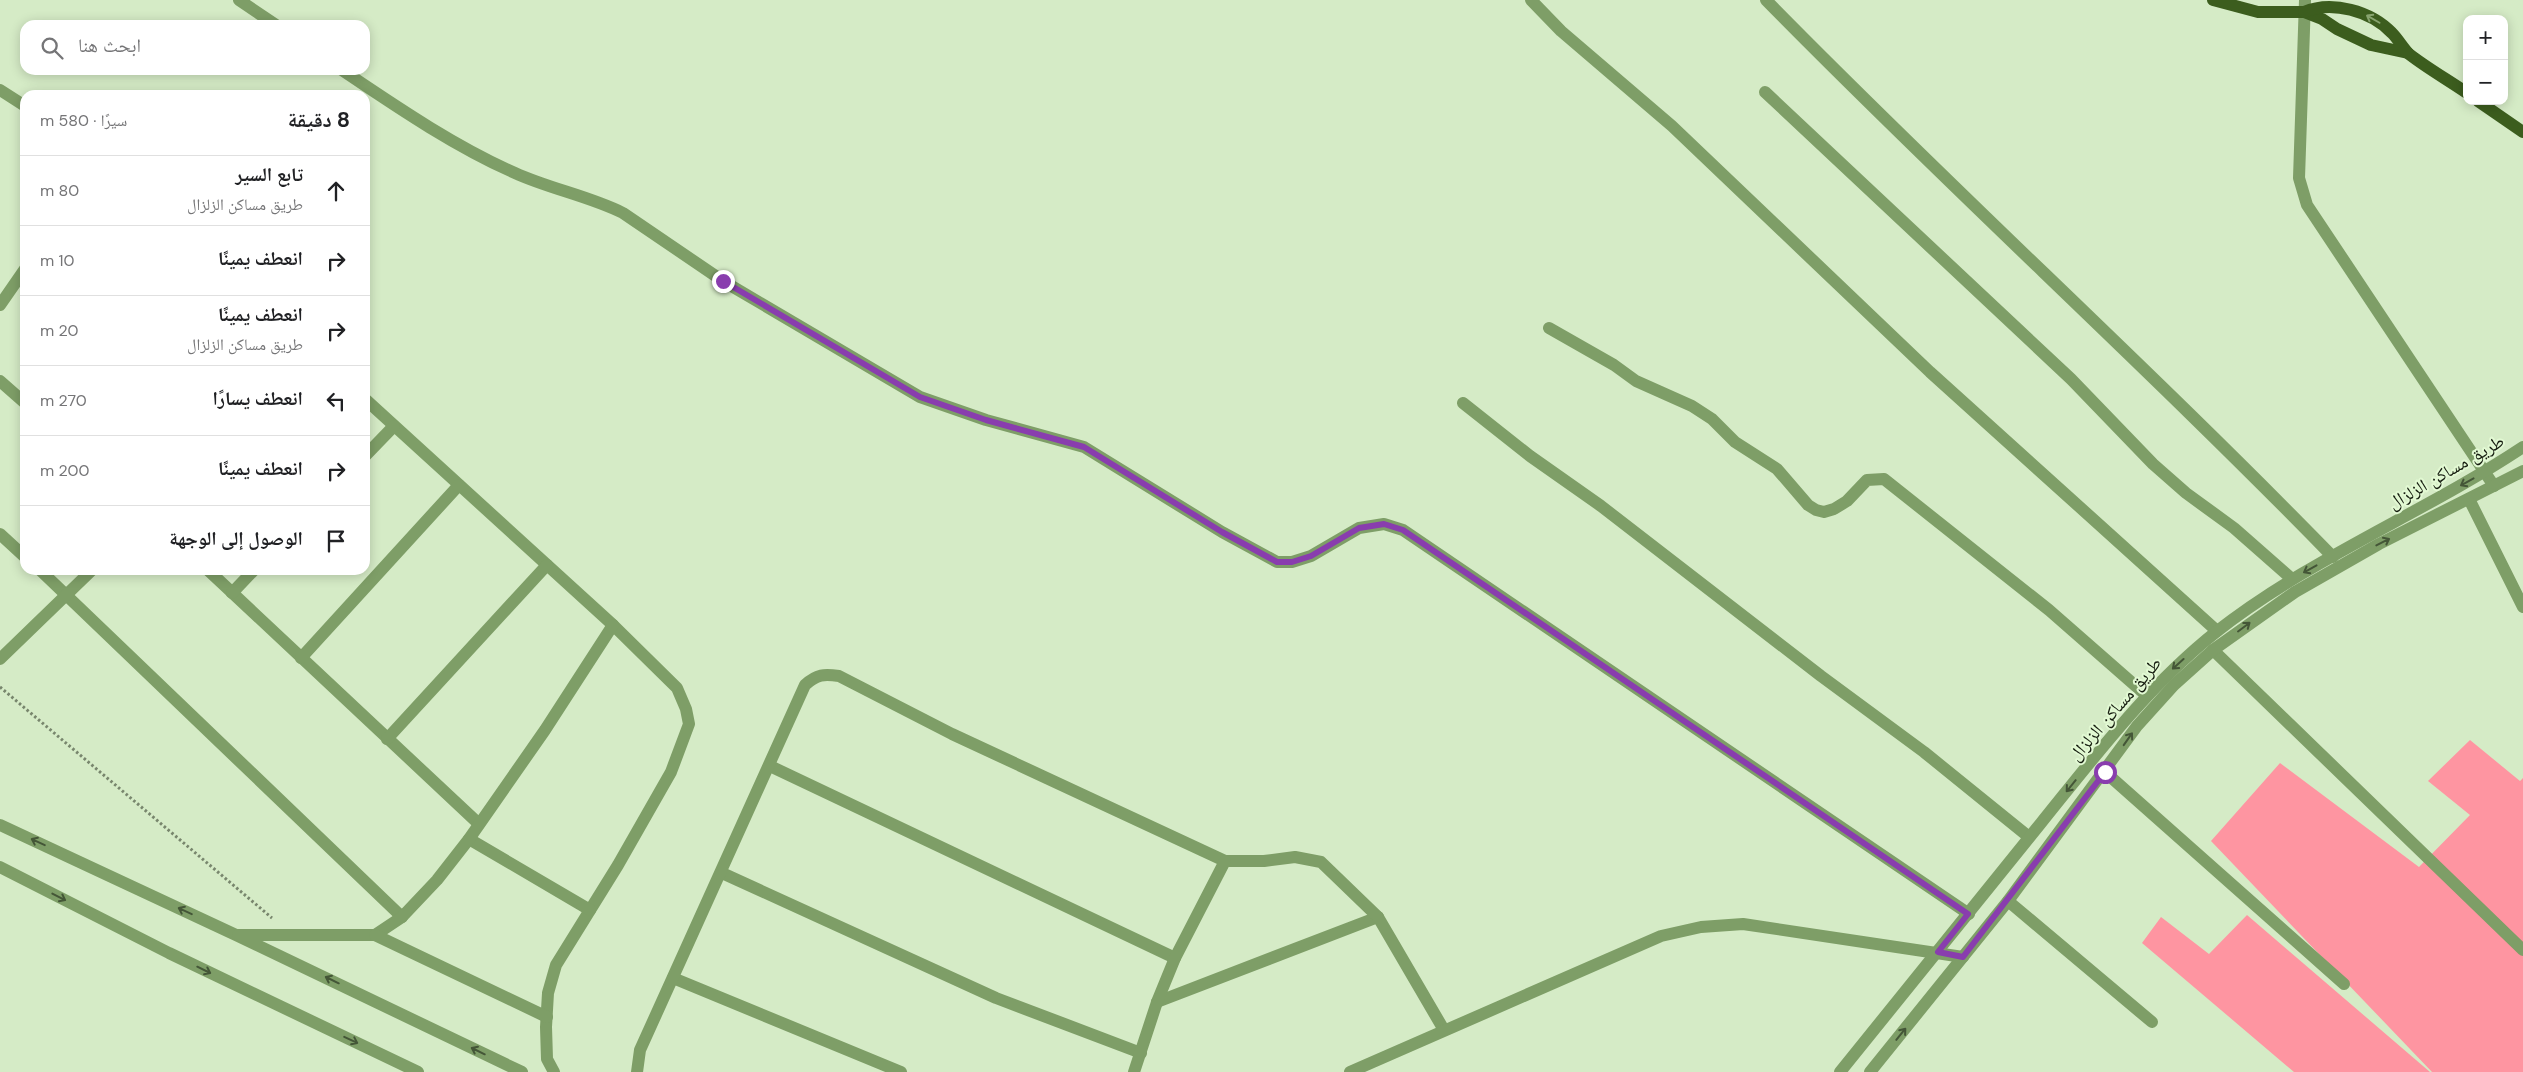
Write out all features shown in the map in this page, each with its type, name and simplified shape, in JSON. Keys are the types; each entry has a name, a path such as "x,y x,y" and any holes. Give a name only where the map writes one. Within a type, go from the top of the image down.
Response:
{"main road":[{"path":"2212,0 2258,12 2326,5 2359,11 2387,28 2408,53 2463,90"},
{"path":"2304,6 2337,29 2371,45 2408,53"},
{"path":"2484,105 2523,132"}],"street":[{"path":"240,0 269,20"},
{"path":"1531,0 1561,31 1672,126 1930,372 2217,631"},
{"path":"1766,0 1833,69 2054,282 2332,557"},
{"path":"2304,6 2299,178 2307,206 2494,486"},
{"path":"350,75 455,143 491,162 543,184 608,206 622,213 723,281 920,397 986,420 1084,447 1222,532 1277,562 1292,562 1311,556 1359,528 1384,524 1403,530 1968,914"},
{"path":"0,90 20,103"},
{"path":"1765,92 2072,379 2153,464 2186,493 2234,528 2292,579"},
{"path":"0,304 20,276"},
{"path":"1549,328 1614,365 1636,381 1692,406 1712,419 1735,442 1777,469 1808,505 1816,510 1824,512 1834,509 1847,501 1867,480 1884,478 2049,610 2146,695"},
{"path":"0,381 20,399"},
{"path":"1463,403 1530,456 1601,506 1821,676 1924,752 2030,838"},
{"path":"370,404 613,625 677,688 689,724 671,772 556,965 548,993 547,1018 547,1059 554,1072"},
{"path":"370,451 394,426"},
{"name":"طريق مساكن الزلزال","path":"1840,1072 2146,695 2217,631 2292,579 2485,472 2523,447"},
{"name":"طريق مساكن الزلزال","path":"1870,1072 2008,901 2105,772 2137,726 2174,684 2213,650 2255,619 2337,567 2523,471"},
{"path":"300,658 459,485"},
{"path":"2470,499 2523,607"},
{"path":"0,534 20,552"},
{"path":"387,739 546,565"},
{"path":"45,575 402,917"},
{"path":"0,659 87,575"},
{"path":"213,575 479,824"},
{"path":"232,592 249,575"},
{"path":"375,935 402,917 438,880 545,730 613,625"},
{"path":"2213,650 2523,950"},
{"path":"637,1072 640,1050 806,685 815,676 839,676 952,734 1225,861 1264,861 1295,857 1321,862 1378,917 1444,1030"},
{"path":"770,766 1175,958"},
{"path":"2105,772 2344,984"},
{"path":"0,825 236,935 522,1072"},
{"path":"469,839 590,910"},
{"path":"1134,1072 1157,1002 1175,958 1225,861"},
{"path":"0,867 169,953 418,1072"},
{"path":"722,873 996,998 1141,1053"},
{"path":"2008,901 2152,1022"},
{"path":"1157,1002 1378,917"},
{"path":"1350,1072 1661,936 1701,927 1743,924 1963,957"},
{"path":"236,935 375,935 547,1018"},
{"path":"673,978 900,1072"}],"path":[{"path":"0,687 292,935"}],"shaded area":[{"path":"2470,740 2520,781 2523,778 2523,1072 2432,1072 2211,841 2280,763 2419,867 2470,815 2428,781"},
{"path":"2247,915 2430,1072 2294,1072 2142,943 2161,917 2209,954"}],"route":[{"path":"723,281 920,397 986,420 1084,447 1222,532 1277,562 1292,562 1311,556 1359,528 1384,524 1403,530 1968,914 1938,952 1963,957 2008,901 2105,772"}]}
